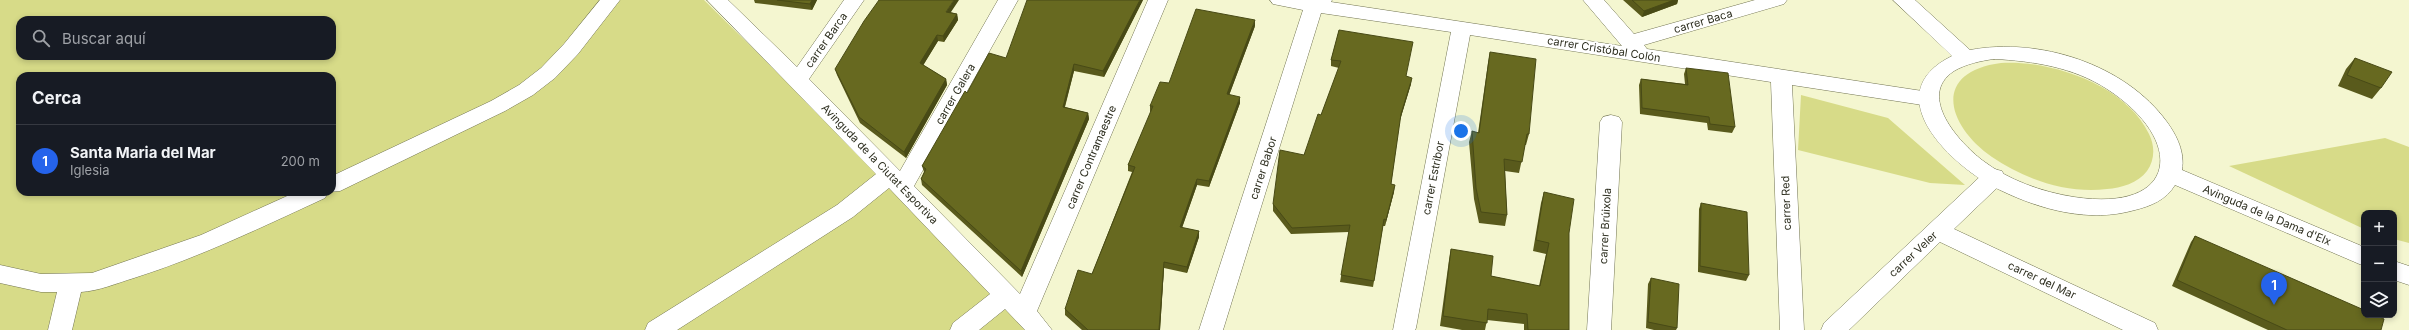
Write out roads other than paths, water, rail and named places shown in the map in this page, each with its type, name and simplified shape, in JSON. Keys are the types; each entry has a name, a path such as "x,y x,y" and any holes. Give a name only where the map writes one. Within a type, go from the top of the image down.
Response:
{"street":[{"path":"336,183 492,109 526,90 548,73 570,49 610,0"},
{"name":"Avinguda de la Ciutat Esportiva","path":"717,0 798,80 1040,330"},
{"name":"carrer Barca","path":"798,80 854,0"},
{"name":"carrer Galera","path":"896,181 1008,0"},
{"name":"carrer Contramaestre","path":"1024,314 1158,0"},
{"name":"carrer Cristóbal Colón","path":"1280,0 1318,3 1462,27 1636,48 1781,76 1929,99"},
{"path":"1593,0 1636,48"},
{"name":"carrer Baca","path":"1636,48 1777,0"},
{"path":"1902,0 1965,56"},
{"name":"carrer Babor","path":"1211,330 1318,3"},
{"name":"carrer Estribor","path":"1404,328 1462,27"},
{"path":"1994,52 2027,53 2080,68 2113,84 2141,105 2161,128 2172,152 2170,174 2165,184 2144,199 2124,205 2094,207 2053,201 2032,195 1994,177 1975,165 1946,139 1937,125 1929,99 1929,89 1938,73 1954,60 1965,56 1994,52"},
{"name":"carrer Red","path":"1781,76 1792,330"},
{"name":"carrer Brúixola","path":"1599,330 1611,122"},
{"name":"Avinguda de la Dama d'Elx","path":"2170,174 2361,256"},
{"name":"carrer Veler","path":"1833,330 1994,177"},
{"path":"656,330 845,211 896,181"},
{"path":"0,274 41,283 71,284 92,282 140,267 216,238 308,196"},
{"name":"carrer del Mar","path":"1938,231 2146,330"},
{"path":"2397,271 2409,276"},
{"path":"60,330 71,284"},
{"path":"962,330 1006,295"}],"place":[{"name":"Santa Maria del Mar","path":"2274,305"}]}
